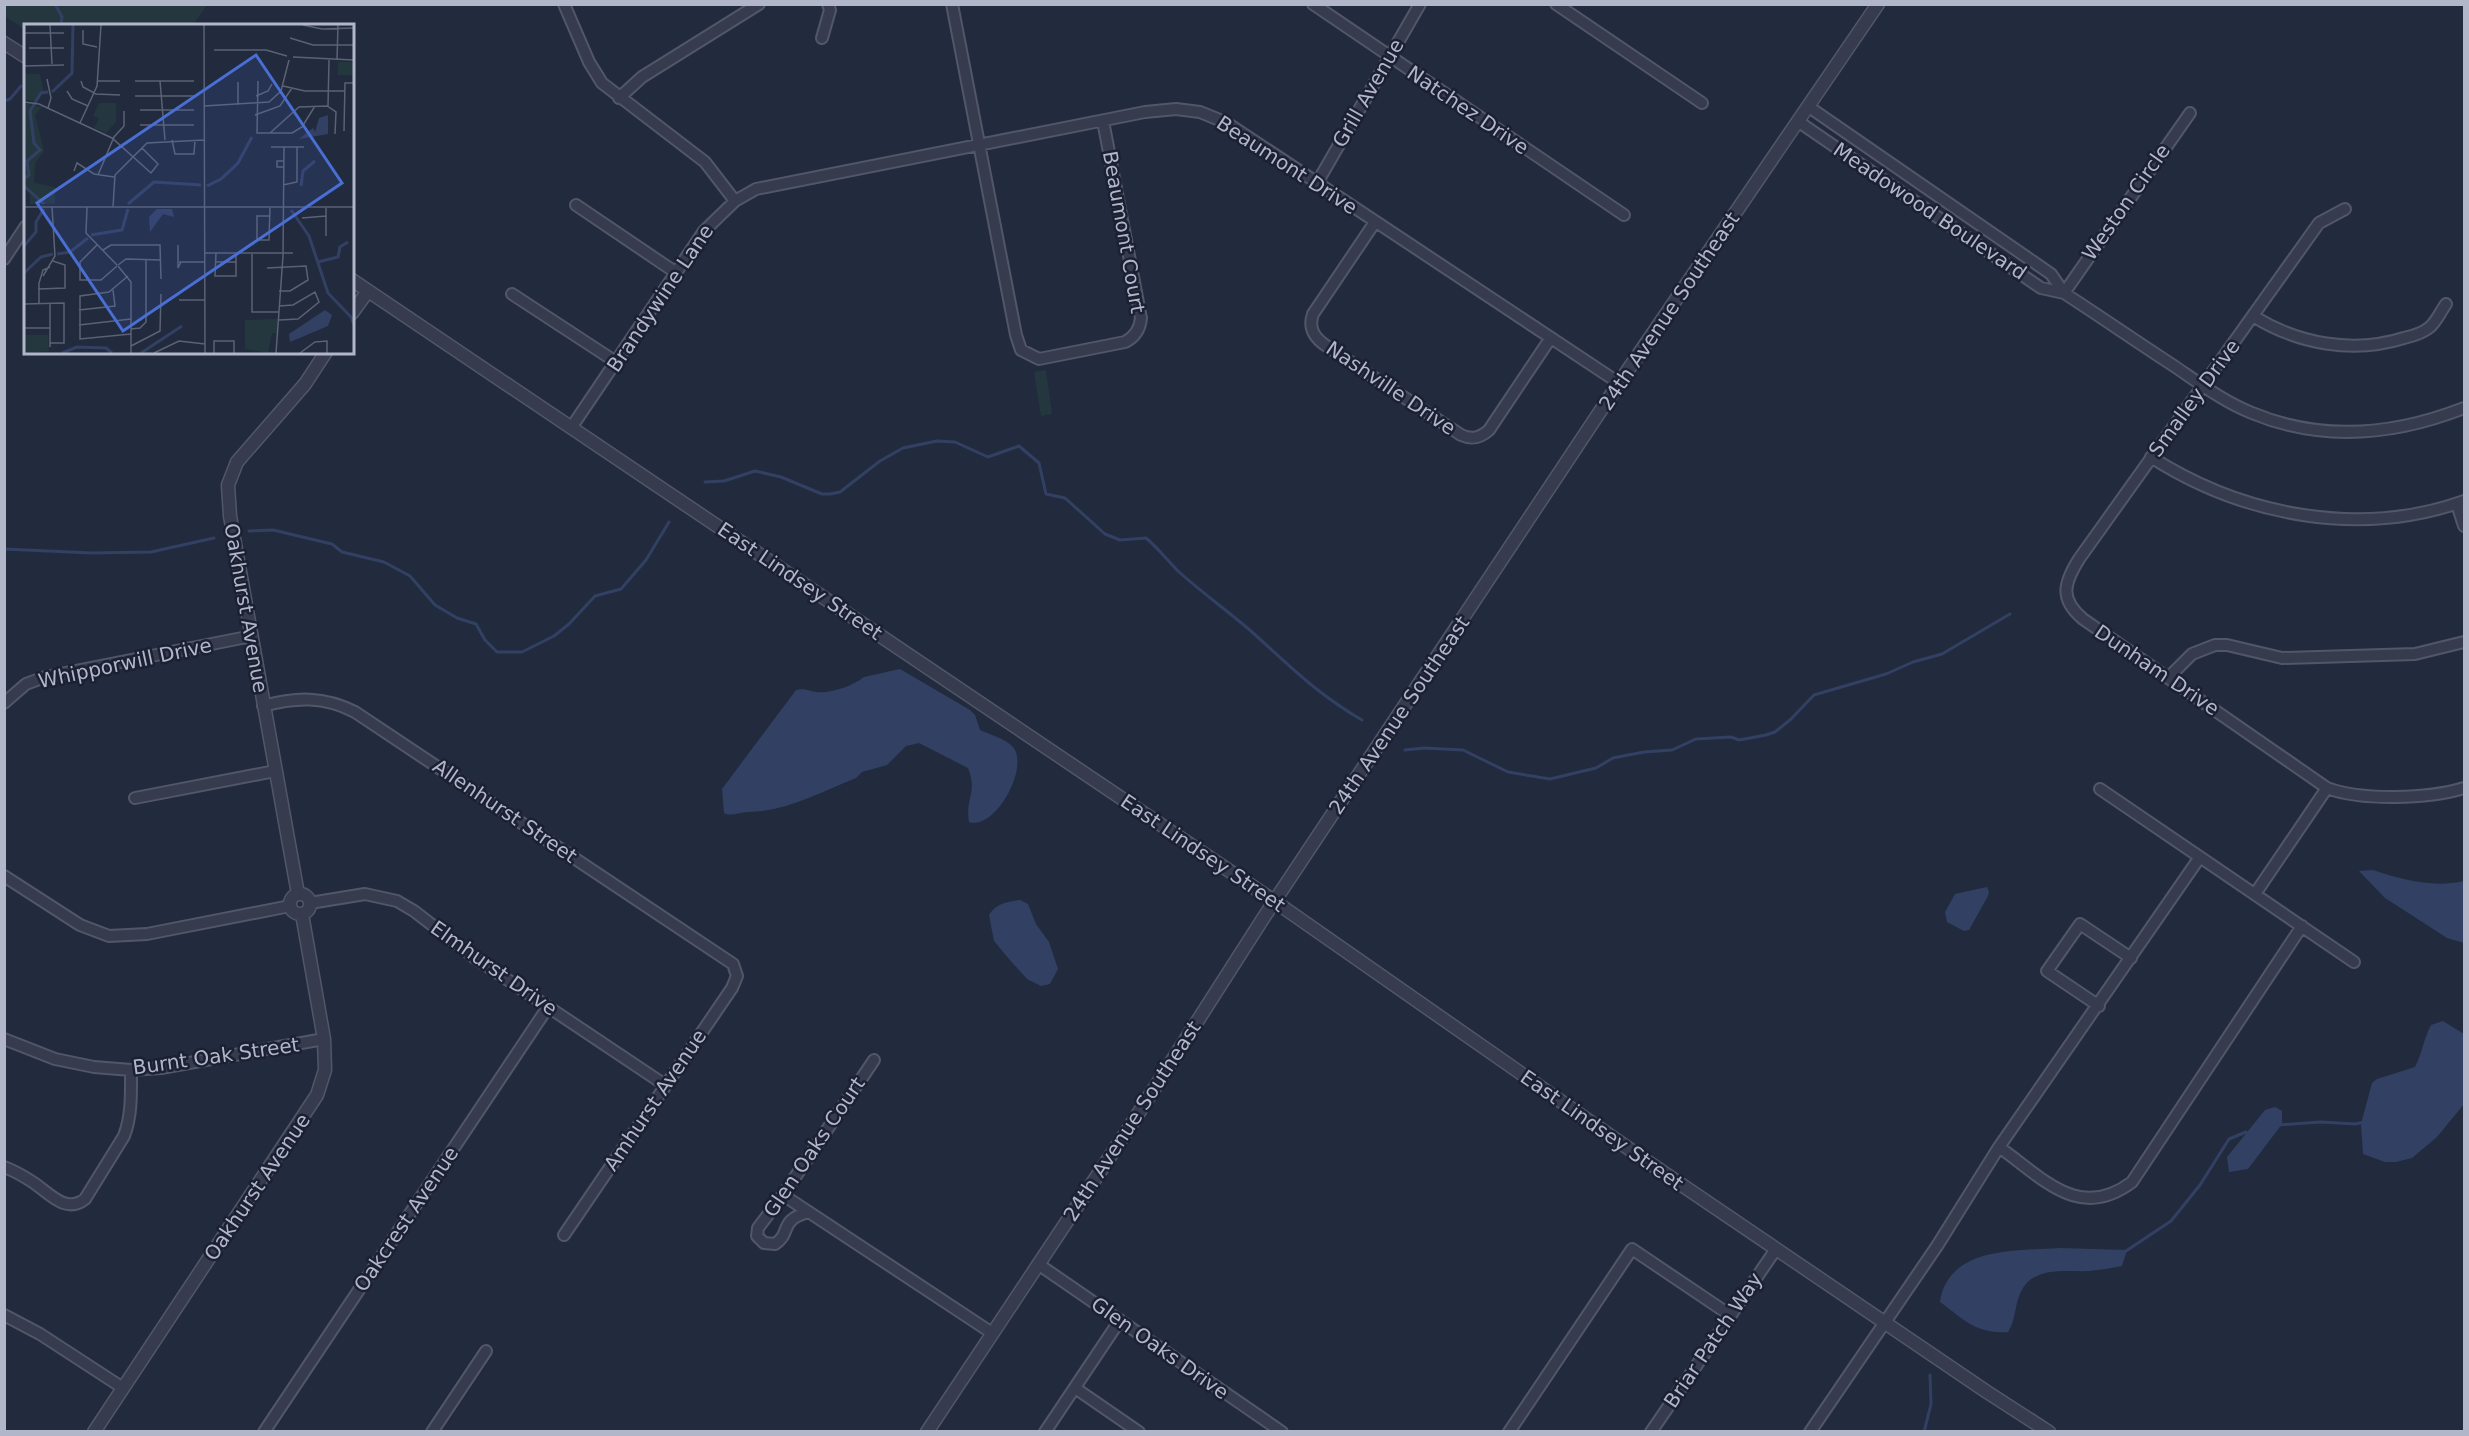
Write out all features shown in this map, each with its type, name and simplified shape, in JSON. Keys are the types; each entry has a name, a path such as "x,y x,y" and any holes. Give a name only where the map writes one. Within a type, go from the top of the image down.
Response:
{"street":[{"path":"564,4 596,75 619,98 705,162 735,201"},
{"path":"619,98 642,77 759,4"},
{"path":"822,38 830,10 828,4"},
{"path":"952,4 978,144"},
{"name":"Natchez Drive","path":"1313,4 1624,214"},
{"name":"Grill Avenue","path":"1317,183 1420,4"},
{"path":"1556,4 1702,103"},
{"name":"24th Avenue Southeast","path":"927,1431 1274,901 1619,383 1878,4"},
{"path":"4,43 24,56"},
{"name":"Meadowood Boulevard","path":"1809,107 2051,274 2064,292 2202,385 2251,413 2292,426 2339,433 2393,429 2432,420 2464,408"},
{"name":"Beaumont Drive","path":"978,144 1166,109 1200,112 1227,123 1619,383"},
{"name":"Weston Circle","path":"2064,292 2190,113"},
{"name":"Beaumont Court","path":"978,144 1018,344 1026,354 1039,359 1125,342 1134,335 1140,325 1139,306 1103,121"},
{"name":"Meadowood Boulevard","path":"1799,122 2041,288 2064,292"},
{"name":"Brandywine Lane","path":"571,428 711,222 735,201 765,186 978,144"},
{"path":"576,206 675,272"},
{"name":"Smalley Drive","path":"2068,602 2067,582 2072,570 2151,457 2319,223 2345,209"},
{"name":"Nashville Drive","path":"1375,222 1325,295 1311,320 1312,331 1320,341 1461,435 1478,437 1489,430 1550,339"},
{"path":"4,259 24,228"},
{"name":"East Lindsey Street","path":"354,281 1274,901 1884,1323 2049,1431"},
{"path":"354,311 368,291"},
{"path":"512,294 616,362"},
{"path":"2253,316 2286,333 2307,340 2334,345 2374,344 2416,334 2430,327 2446,304"},
{"name":"Oakhurst Avenue","path":"298,894 234,543 228,485 233,469 247,449 304,384 325,354"},
{"path":"2151,457 2188,479 2234,499 2301,515 2336,519 2389,518 2461,502 2464,526"},
{"name":"Dunham Drive","path":"2068,602 2083,619 2327,788"},
{"name":"Whipporwill Drive","path":"4,703 26,684 45,677 252,636"},
{"path":"2169,677 2192,654 2215,645 2238,647 2282,658 2415,654 2464,642"},
{"name":"Allenhurst Street","path":"263,706 281,701 312,698 336,702 355,712 733,964"},
{"path":"135,798 275,771"},
{"path":"2255,894 2327,788 2368,796 2428,795 2464,788"},
{"path":"2100,789 2354,962"},
{"path":"1810,1431 1999,1147 2099,1006 2200,857"},
{"path":"4,876 80,925 109,936 147,934 290,906"},
{"path":"298,894 306,896 310,903 308,910 302,914 294,912 290,906 292,898 298,894"},
{"name":"Elmhurst Drive","path":"310,903 365,894 397,901 414,911 468,953 665,1085"},
{"name":"Oakhurst Avenue","path":"94,1431 317,1095 325,1070 324,1039 302,914"},
{"path":"2099,1006 2048,971 2060,952 2080,924 2132,958"},
{"path":"1999,1147 2064,1192 2081,1199 2102,1198 2126,1187 2132,1182 2302,926"},
{"name":"Amhurst Avenue","path":"564,1235 732,988 737,975 733,964"},
{"name":"Oakcrest Avenue","path":"264,1431 548,1007"},
{"name":"Burnt Oak Street","path":"4,1039 55,1059 94,1067 131,1070 161,1068 324,1039"},
{"name":"Glen Oaks Court","path":"809,1212 798,1215 788,1223 779,1242 769,1245 757,1236 758,1228 783,1195 874,1060"},
{"path":"4,1167 33,1182 57,1201 72,1205 85,1199 128,1126 131,1070"},
{"path":"783,1195 992,1333"},
{"path":"1509,1431 1632,1249 1730,1315"},
{"name":"Briar Patch Way","path":"1651,1431 1776,1249"},
{"name":"Glen Oaks Drive","path":"1038,1264 1276,1430"},
{"path":"4,1315 40,1334 123,1388"},
{"path":"1045,1431 1120,1320"},
{"path":"432,1431 486,1351"},
{"path":"1075,1388 1139,1431"}],"shaded area":[{"path":"5,4 207,5 194,24 24,24 24,29 5,16"},
{"path":"1046,370 1052,414 1041,416 1034,372"}],"water":[{"path":"900,669 970,710 975,715 980,730 1002,739 1013,747 1017,756 1017,768 1013,782 999,807 989,817 979,822 969,822 972,783 968,768 919,743 906,746 887,765 862,772 856,778 803,800 776,809 724,813 722,789 796,690 834,691 864,677"},
{"path":"2373,870 2418,882 2441,884 2464,881 2464,943 2447,938 2385,898 2359,871"},
{"path":"1987,887 1988,896 1969,930 1964,931 1947,922 1945,912 1955,894"},
{"path":"1020,900 1028,904 1036,924 1049,942 1058,969 1050,984 1041,986 1027,979 994,941 989,915 1007,902"},
{"path":"2443,1021 2464,1034 2464,1104 2437,1137 2412,1158 2385,1162 2363,1154 2361,1124 2372,1083 2377,1079 2415,1067 2431,1025"},
{"path":"2275,1107 2282,1111 2282,1124 2248,1169 2229,1172 2227,1157 2265,1110"},
{"path":"2060,1248 2127,1250 2122,1266 2089,1271 2044,1273 2036,1276 2020,1293 2008,1332 1987,1331 1979,1328 1940,1302 1946,1284 1956,1270 1970,1261 2005,1252"}],"waterway":[{"path":"55,4 62,17 61,24"},
{"path":"4,101 10,99 21,86"},
{"path":"705,482 724,481 755,471 781,477 822,494 830,494 840,492 880,461 903,448 937,441 955,442 988,457 1019,446 1039,463 1046,494 1065,498 1105,534 1120,540 1146,538 1178,571 1252,632 1304,679 1362,720"},
{"path":"249,531 273,530 332,544 342,552 384,562 410,576 435,605 457,618 476,624 485,640 497,652 522,652 554,636 569,624 595,596 621,589 646,560 669,522"},
{"path":"4,549 92,553 151,552 214,538"},
{"path":"1405,750 1424,748 1463,750 1508,772 1550,779 1596,768 1613,758 1672,750 1696,739 1731,737 1739,740 1766,735 1775,732 1791,719 1814,695 1886,674 1913,662 1942,654 2010,614"},
{"path":"2279,1125 2365,1122"},
{"path":"2126,1251 2171,1221 2200,1185 2229,1139 2246,1132"},
{"path":"1924,1432 1931,1404 1930,1375"}]}
